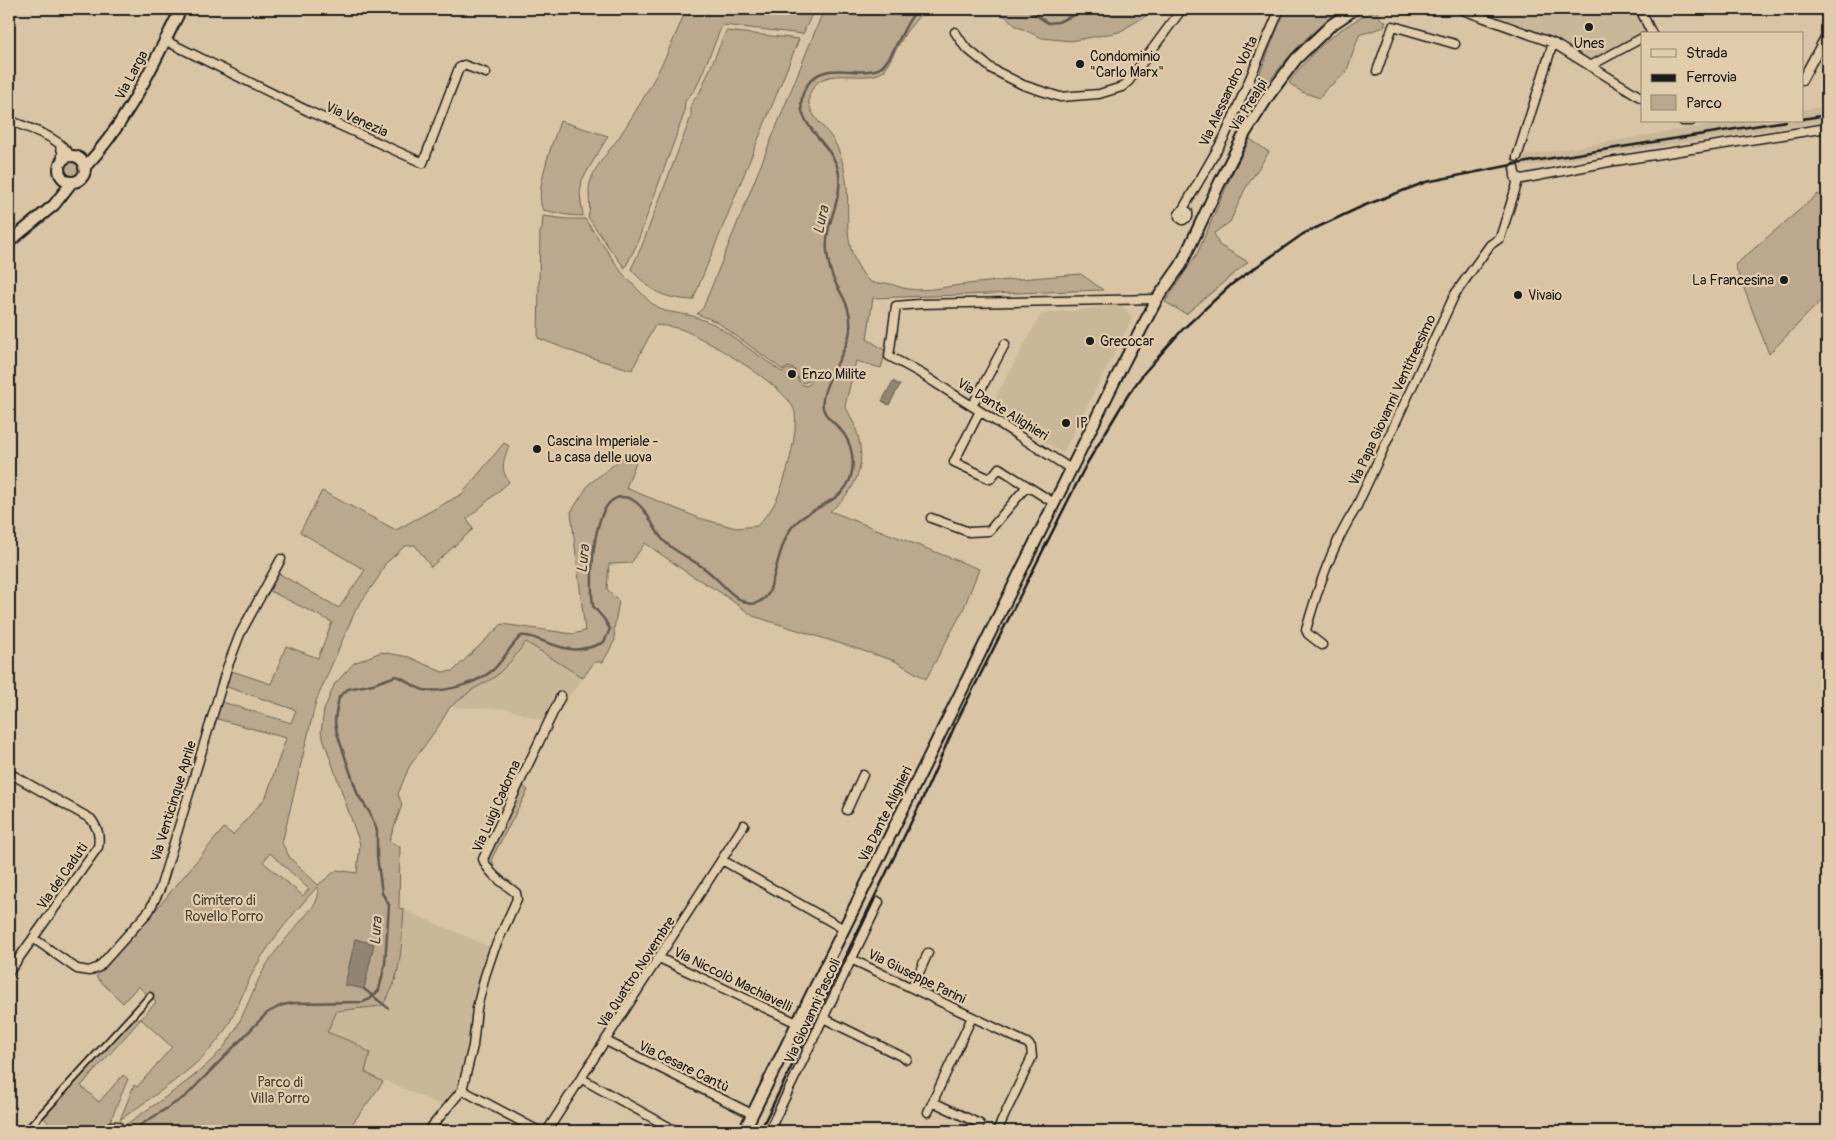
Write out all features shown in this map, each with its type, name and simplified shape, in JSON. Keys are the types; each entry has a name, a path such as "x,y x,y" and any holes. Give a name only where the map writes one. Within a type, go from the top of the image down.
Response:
{"street":[{"name":"Via Larga","path":"84,168 100,152 137,96 181,9"},
{"path":"955,32 965,47 992,69 1023,85 1060,97 1099,94 1128,82 1182,9"},
{"name":"Via Alessandro Volta","path":"1183,209 1224,136 1280,9"},
{"name":"Via Prealpi","path":"1157,299 1181,265 1245,133 1269,95 1296,59 1331,25 1354,9"},
{"path":"1460,9 1553,43 1641,97"},
{"path":"1640,9 1650,32"},
{"path":"1377,72 1393,26 1455,44"},
{"path":"1804,76 1827,34"},
{"path":"1590,66 1641,39"},
{"name":"Via Venezia","path":"164,40 308,111 423,163 459,68 464,65 486,73"},
{"path":"1517,157 1553,43"},
{"path":"9,120 59,144 68,151 70,159 84,168 82,177 72,182 54,205 9,242"},
{"name":"Via Papa Giovanni Ventitreesimo","path":"1322,645 1308,634 1306,630 1316,592 1345,524 1356,508 1455,294 1490,245 1500,238 1517,184 1514,172 1522,179 1609,162 1827,128"},
{"path":"35,220 53,197 59,184 60,174 70,159 88,157 100,152"},
{"path":"60,174 65,180 72,182"},
{"path":"980,411 954,462 990,479 999,468 1027,486 1052,506 1157,299"},
{"name":"Via Dante Alighieri","path":"1071,469 920,373 889,356 896,306 1157,299"},
{"path":"972,406 1005,344"},
{"path":"931,518 970,532 989,531 1027,486"},
{"name":"Via Dante Alighieri","path":"744,1131 1052,506"},
{"name":"Via Venticinque Aprile","path":"33,938 77,969 89,970 99,967 149,911 160,889 227,668 240,634 281,559"},
{"name":"Via Luigi Cadorna","path":"462,1090 473,1046 485,976 493,952 517,899 516,893 492,874 483,859 561,696"},
{"name":"Via dei Caduti","path":"9,773 91,818 100,837 98,847 9,972"},
{"path":"847,810 864,775"},
{"name":"Via Quattro Novembre","path":"547,1131 744,825"},
{"path":"722,860 844,929"},
{"name":"Via Giovanni Pascoli","path":"769,1131 879,902"},
{"path":"912,988 928,953"},
{"name":"Via Niccolò Machiavelli","path":"659,958 796,1023"},
{"name":"Via Giuseppe Parini","path":"851,958 1027,1043 1031,1047 1032,1057 997,1131"},
{"path":"26,1131 150,996"},
{"name":"Via Giuseppe Parini","path":"928,1112 972,1017"},
{"path":"823,1018 907,1059"},
{"name":"Via Cesare Cantù","path":"606,1041 752,1114"},
{"path":"582,1079 676,1131"},
{"path":"428,1131 462,1090 539,1131"},
{"path":"932,1102 980,1124"},
{"path":"105,1131 111,1126 118,1126"}],"shaded area":[{"path":"1466,9 1644,9 1654,32 1641,32 1641,44 1597,66"},
{"path":"1827,106 1827,121 1520,167 1523,156 1727,122 1804,122 1804,110"},
{"path":"1121,305 1133,317 1063,453 989,409 1041,314"},
{"path":"893,381 900,385 889,405 882,401"},
{"path":"526,642 583,678 557,712 552,724 508,709 450,707 472,690 495,677"},
{"path":"404,910 491,947 489,975 459,1083 445,1107 386,1081 383,1082 365,1072 369,1053 355,1043 327,1032 337,1011 381,1006 390,995 398,965"},
{"path":"355,939 374,944 364,989 345,985"}],"green space":[{"path":"686,9 814,9 803,34 723,25 696,88 685,101 684,114 636,246 625,268 588,217 590,209 590,183 596,169 619,137 650,87 673,41"},
{"path":"824,9 925,9 906,32 884,71 876,75 826,78 817,83 811,91 809,98 812,112 831,137 841,156 847,191 851,249 862,273 872,282 886,283 916,290 1081,274 1103,290 873,298 867,339 886,351 881,368 856,361 845,406 858,435 860,462 858,475 852,488 830,511 979,569 963,610 926,679 895,661 753,616 645,543 631,563 609,564 607,589 619,601 614,629 615,640 603,662 594,662 583,678 526,642 495,677 472,690 450,707 409,767 398,794 402,805 389,841 400,847 399,908 404,910 400,960 397,973 388,996 381,1006 337,1011 327,1032 355,1043 370,1053 365,1072 383,1082 347,1131 117,1131 187,1082 224,1047 236,1029 264,969 315,904 318,897 318,886 261,957 229,1023 218,1040 185,1072 120,1120 134,1085 137,1087 172,1047 141,1019 156,1002 138,986 123,1003 96,977 159,906 224,828 233,835 266,797 286,738 214,718 219,701 291,723 296,710 224,686 229,670 271,684 286,646 318,658 332,622 266,589 278,573 339,608 365,570 300,532 322,491 396,530 462,494 504,443 509,446 503,468 509,482 467,519 473,529 431,567 415,545 405,546 385,564 378,578 356,609 316,701 282,843 290,858 318,885 337,870 357,873 360,844 321,732 324,710 334,685 354,663 381,652 409,657 442,672 453,671 502,624 573,634 585,631 571,512 589,484 625,456 637,459 626,488 699,518 736,528 757,526 772,508 781,488 792,448 795,413 790,403 780,392 731,356 688,332 659,325 655,325 632,370 579,354 538,338 540,232 543,216 585,219 623,274 651,303 665,311 693,316 716,325 782,372 788,369 794,371 799,382 806,386 811,383 809,381 803,383 798,378 794,369 788,367 783,370 717,322 697,314 703,308","holes":["270,853 309,889 303,896 263,862"]},
{"path":"997,9 1151,9 1149,14 1119,32 1071,41 1042,38 1016,26"},
{"path":"1285,9 1316,9 1336,17 1325,23 1304,41 1258,96 1252,93"},
{"path":"1376,10 1380,18 1386,22 1384,27 1359,35 1346,73 1325,90 1320,98 1302,92 1289,83 1307,60 1328,40 1350,24"},
{"path":"726,31 799,39 693,300 673,298 651,288 631,269 641,248 691,117 691,104 700,92"},
{"path":"560,121 608,136 582,180 580,194 583,216 543,210 541,202 542,178"},
{"path":"1250,139 1269,152 1245,189 1230,222 1214,233 1219,245 1248,262 1186,314 1165,302 1197,254 1232,174"},
{"path":"70,161 76,161 81,166 79,175 70,177 65,172 65,166"},
{"name":"La Francesina","path":"1818,194 1827,204 1827,294 1769,354 1735,265"},
{"path":"522,785 528,790 492,858 494,867 489,862 489,854"},
{"path":"130,1019 141,1019 81,1086 99,1102 123,1075 128,1079 109,1124 96,1131 55,1131 44,1118"}],"waterway":[{"name":"Lura","path":"131,1131 186,1096 267,1013 282,1005 294,1003 363,1002 370,999 379,990 385,964 389,905 382,893 377,856 377,831 370,813 358,795 337,733 335,722 339,697 348,689 373,684 396,676 424,690 432,691 471,683 494,669 521,636 531,637 572,649 587,648 604,642 610,629 593,606 593,558 600,519 607,505 617,498 631,499 637,503 668,545 704,568 737,597 752,604 763,600 769,592 782,547 790,530 805,516 841,493 847,485 851,476 853,462 848,441 840,429 826,415 823,408 825,390 844,349 850,330 849,312 833,278 827,251 828,230 839,190 838,169 834,159 806,120 802,110 802,99 806,87 813,78 821,73 840,70 869,71 882,66 891,55 918,9"},
{"name":"Lura","path":"1027,9 1048,23 1058,22 1088,9"},
{"name":"Lura","path":"364,989 388,1008"}],"railway":[{"path":"1804,119 1827,115"},
{"path":"760,1131 921,802 956,723 1086,465 1128,395 1144,373 1183,329 1232,284 1303,234 1363,206 1426,182 1527,162 1780,122"}],"place":[{"name":"Unes","path":"1589,27"},
{"name":"Condominio \"Carlo Marx\"","path":"1080,64"},
{"name":"La Francesina","path":"1784,280"},
{"name":"Vivaio","path":"1518,295"},
{"name":"Grecocar","path":"1090,341"},
{"name":"Enzo Milite","path":"792,374"},
{"name":"IP","path":"1066,423"},
{"name":"Cascina Imperiale - La casa delle uova","path":"537,449"}],"park label":[{"name":"Cimitero di Rovello Porro","path":"224,908"},
{"name":"Parco di Villa Porro","path":"280,1090"}]}
